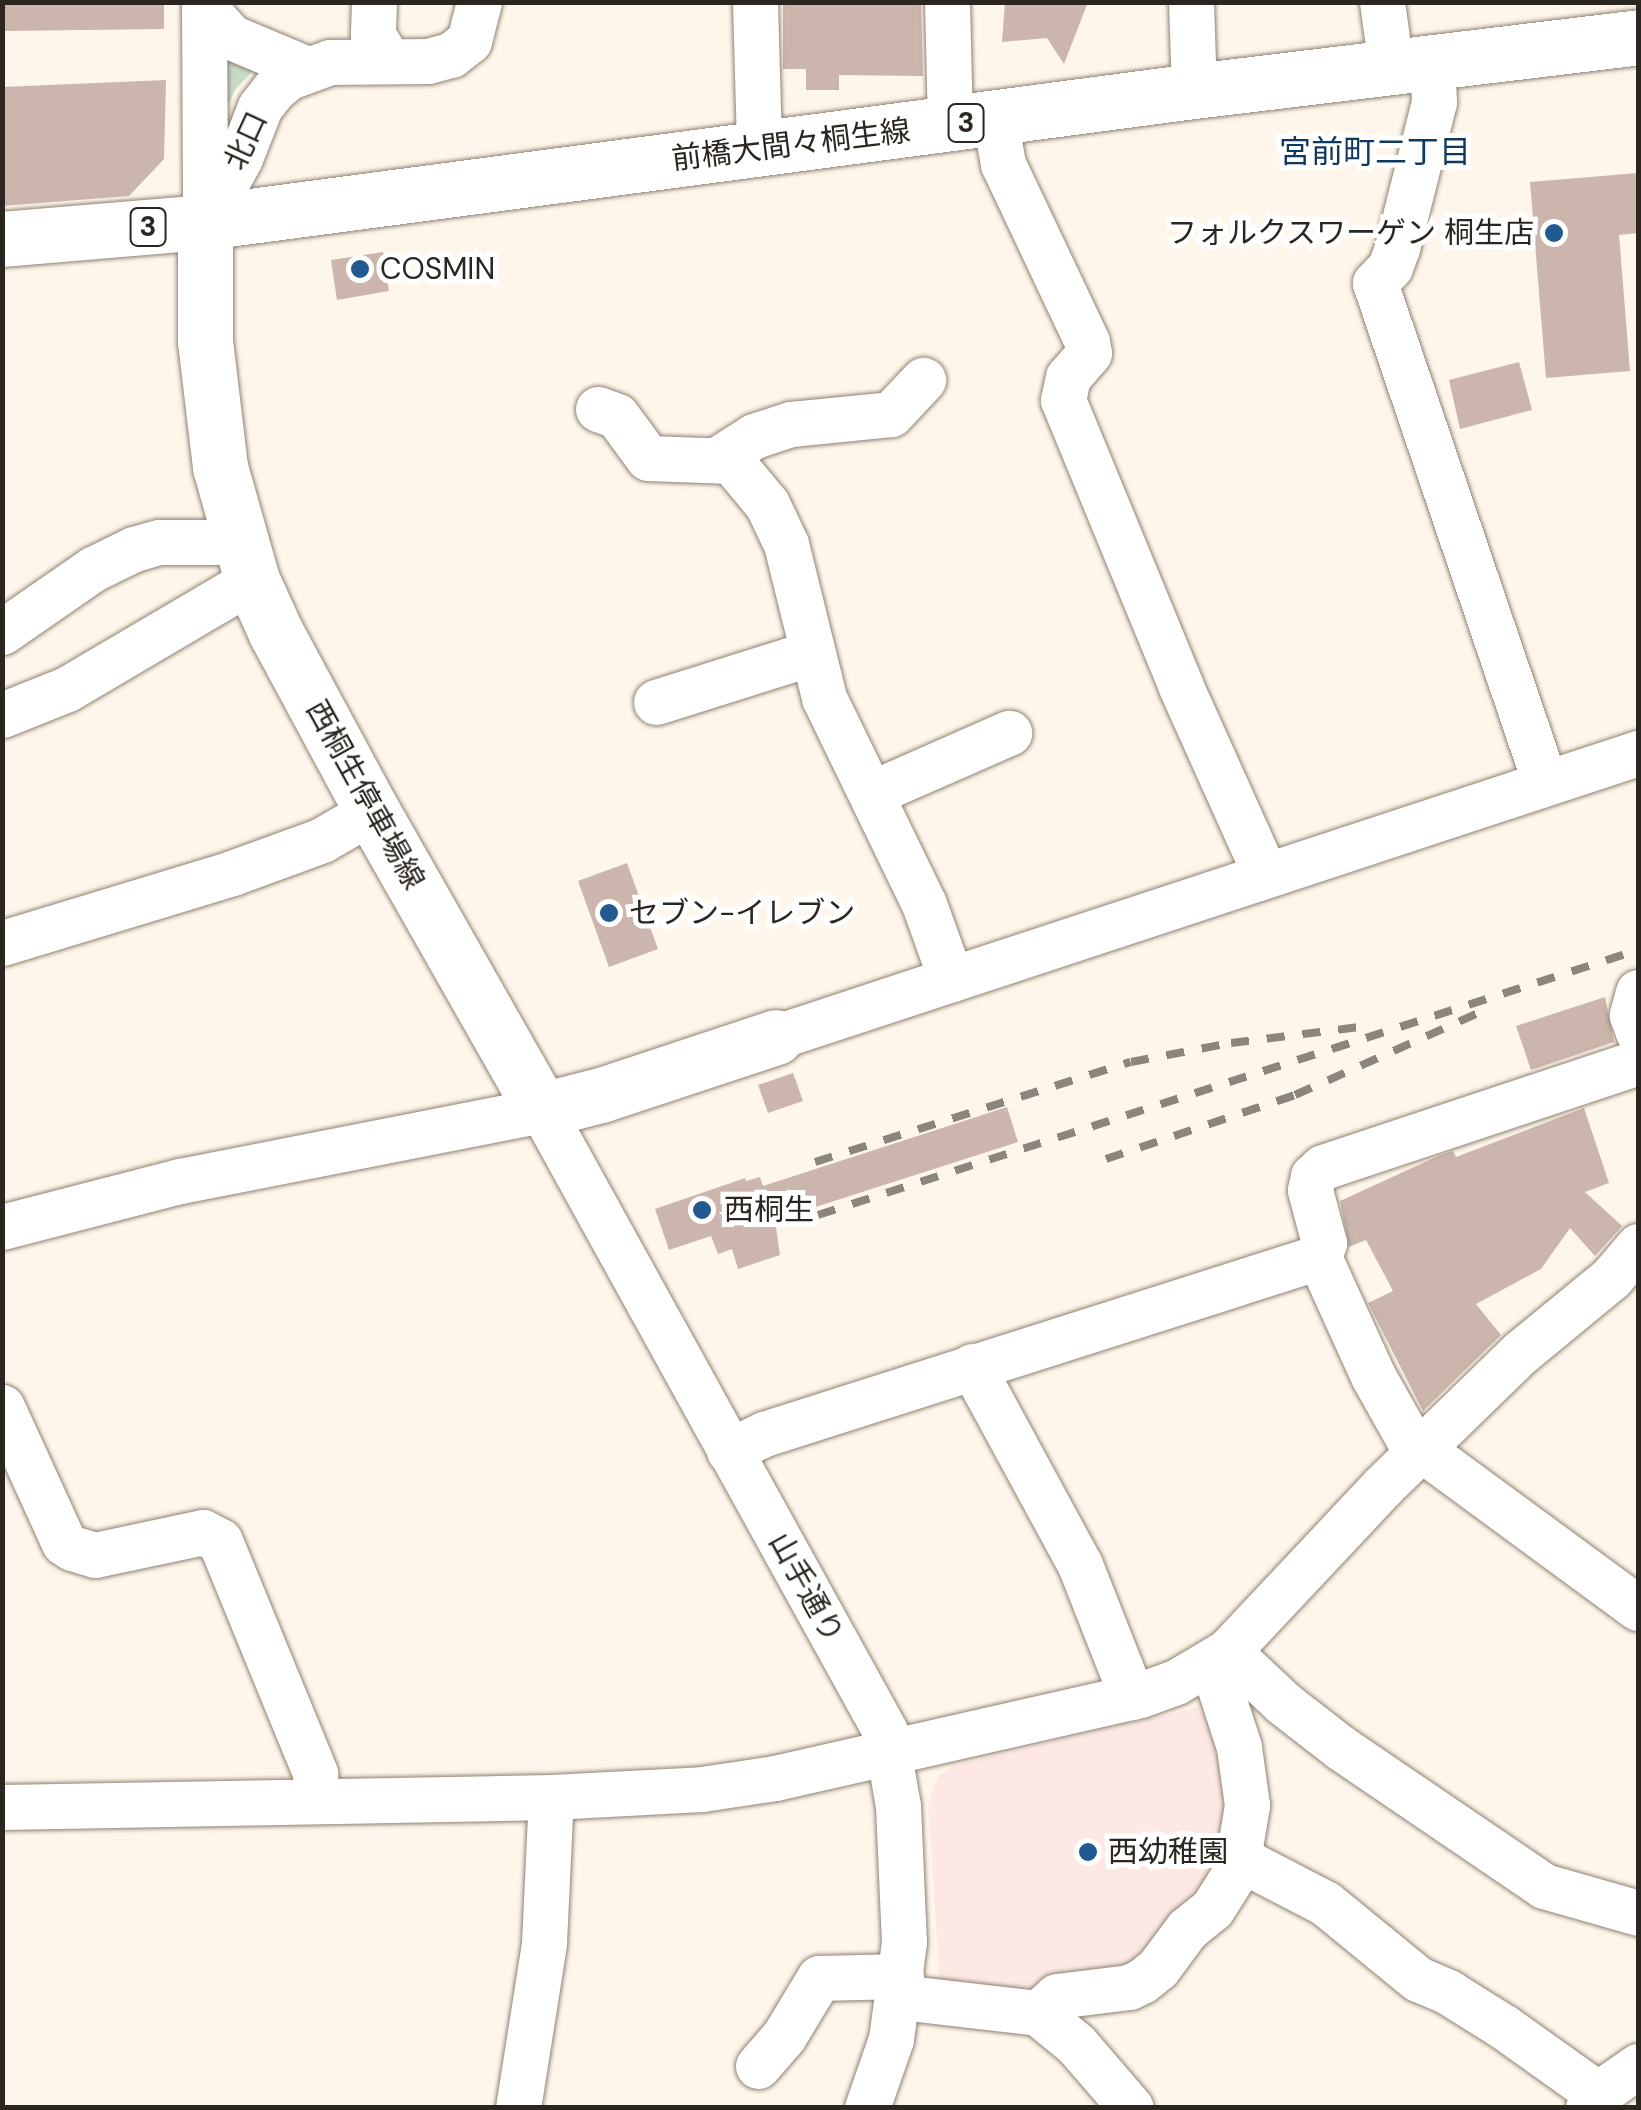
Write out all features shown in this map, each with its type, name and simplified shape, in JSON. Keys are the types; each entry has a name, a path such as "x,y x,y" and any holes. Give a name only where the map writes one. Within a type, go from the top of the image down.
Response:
{"main road":[{"name":"前橋大間々桐生線","path":"2,239 205,222 1194,90 1638,37"},
{"name":"西桐生停車場線","path":"205,222 206,341 220,466 244,558 276,633 372,811 542,1110"},
{"path":"542,1110 601,1096 776,1037"}],"street":[{"path":"374,2 372,35 388,60"},
{"name":"北口","path":"205,222 240,158 260,107 274,89 307,69 342,61 440,59 462,49 476,30 479,2"},
{"path":"756,2 759,149"},
{"path":"948,2 972,122 1004,164 1087,342 1089,353 1068,378 1063,400 1181,687 1264,874"},
{"path":"1190,2 1194,90"},
{"path":"1382,2 1434,102 1397,248 1390,267 1374,283 1545,784"},
{"path":"204,4 231,37 307,69"},
{"name":"北口","path":"204,4 205,222"},
{"path":"718,459 754,436 791,424 891,414 923,380"},
{"path":"598,409 617,416 648,458 731,461 749,477 778,525 824,698 924,904 952,979"},
{"path":"2,632 93,569 159,542 216,542 244,558 66,688 2,715"},
{"path":"656,702 811,653"},
{"path":"872,792 1009,733"},
{"path":"776,1037 1638,753"},
{"path":"2,942 232,872 322,840 372,811"},
{"path":"1638,992 1632,1016 1638,1032"},
{"path":"1638,1062 1323,1166 1312,1176 1310,1190 1324,1243 1320,1257 1374,1376 1409,1440 1638,1608"},
{"path":"2,1227 180,1180 542,1110"},
{"name":"山手通り","path":"542,1110 877,1713 892,1751 904,1942 900,1987 867,2108"},
{"path":"2,1807 551,1797 739,1785 1132,1697 1220,1658 1338,1531 1522,1352 1611,1278 1638,1246"},
{"path":"729,1451 764,1434 1320,1257"},
{"path":"972,1366 1080,1566 1132,1697"},
{"path":"2,1406 64,1542 72,1548 95,1555 203,1532 220,1541 315,1773 317,1800"},
{"path":"1038,2013 1057,1996 1129,1987 1142,1981 1188,1929 1212,1910 1240,1859 1247,1805 1240,1747 1220,1658"},
{"path":"1220,1658 1341,1748 1544,1886 1638,1913"},
{"path":"518,2108 544,1943 551,1797"},
{"path":"1240,1859 1324,1903 1418,1979 1504,2027 1593,2101 1638,2066"},
{"path":"758,2066 784,2036 819,1978 900,1987 1038,2013 1076,2044 1131,2108"}],"shaded area":[{"path":"1198,1707 1215,1736 1226,1816 1204,1889 1129,1963 1116,1970 1025,1996 940,1983 928,1804 939,1776 953,1766"}],"green space":[{"path":"226,52 258,65 235,90 225,111"}],"building":[{"path":"2,2 164,2 164,29 2,31"},
{"path":"783,2 921,2 923,76 839,75 839,90 806,90 806,69 783,69"},
{"path":"1005,2 1088,2 1064,64 1047,38 1002,42"},
{"path":"166,80 164,159 129,196 2,206 2,87"},
{"path":"1638,173 1638,233 1619,235 1630,371 1546,378 1530,182"},
{"path":"383,252 389,291 337,300 331,260"},
{"path":"1519,362 1532,410 1460,429 1449,380"},
{"path":"627,863 658,949 609,967 578,881"},
{"path":"1605,997 1614,1042 1531,1070 1516,1026"},
{"path":"793,1073 803,1101 768,1113 758,1085"},
{"path":"1007,1107 1018,1142 775,1220 780,1255 738,1269 732,1249 718,1254 711,1236 669,1250 655,1209 745,1178 746,1181 760,1177 763,1186"},
{"path":"1584,1108 1609,1183 1585,1192 1622,1226 1595,1256 1570,1228 1541,1269 1476,1304 1501,1335 1423,1411 1368,1303 1393,1291 1366,1240 1349,1247 1340,1201 1438,1156 1453,1151 1456,1157"}],"railway":[{"path":"818,1215 1638,950"},
{"path":"1106,1159 1295,1095 1478,1013"},
{"path":"815,1162 1131,1062 1231,1043 1367,1026"}],"place":[{"name":"フォルクスワーゲン 桐生店","path":"1554,233"},
{"name":"COSMIN","path":"360,269"},
{"name":"セブン-イレブン","path":"609,913"},
{"name":"西桐生","path":"702,1210"},
{"name":"西幼稚園","path":"1088,1852"}],"district":[{"name":"宮前町二丁目","path":"1375,152"}]}
